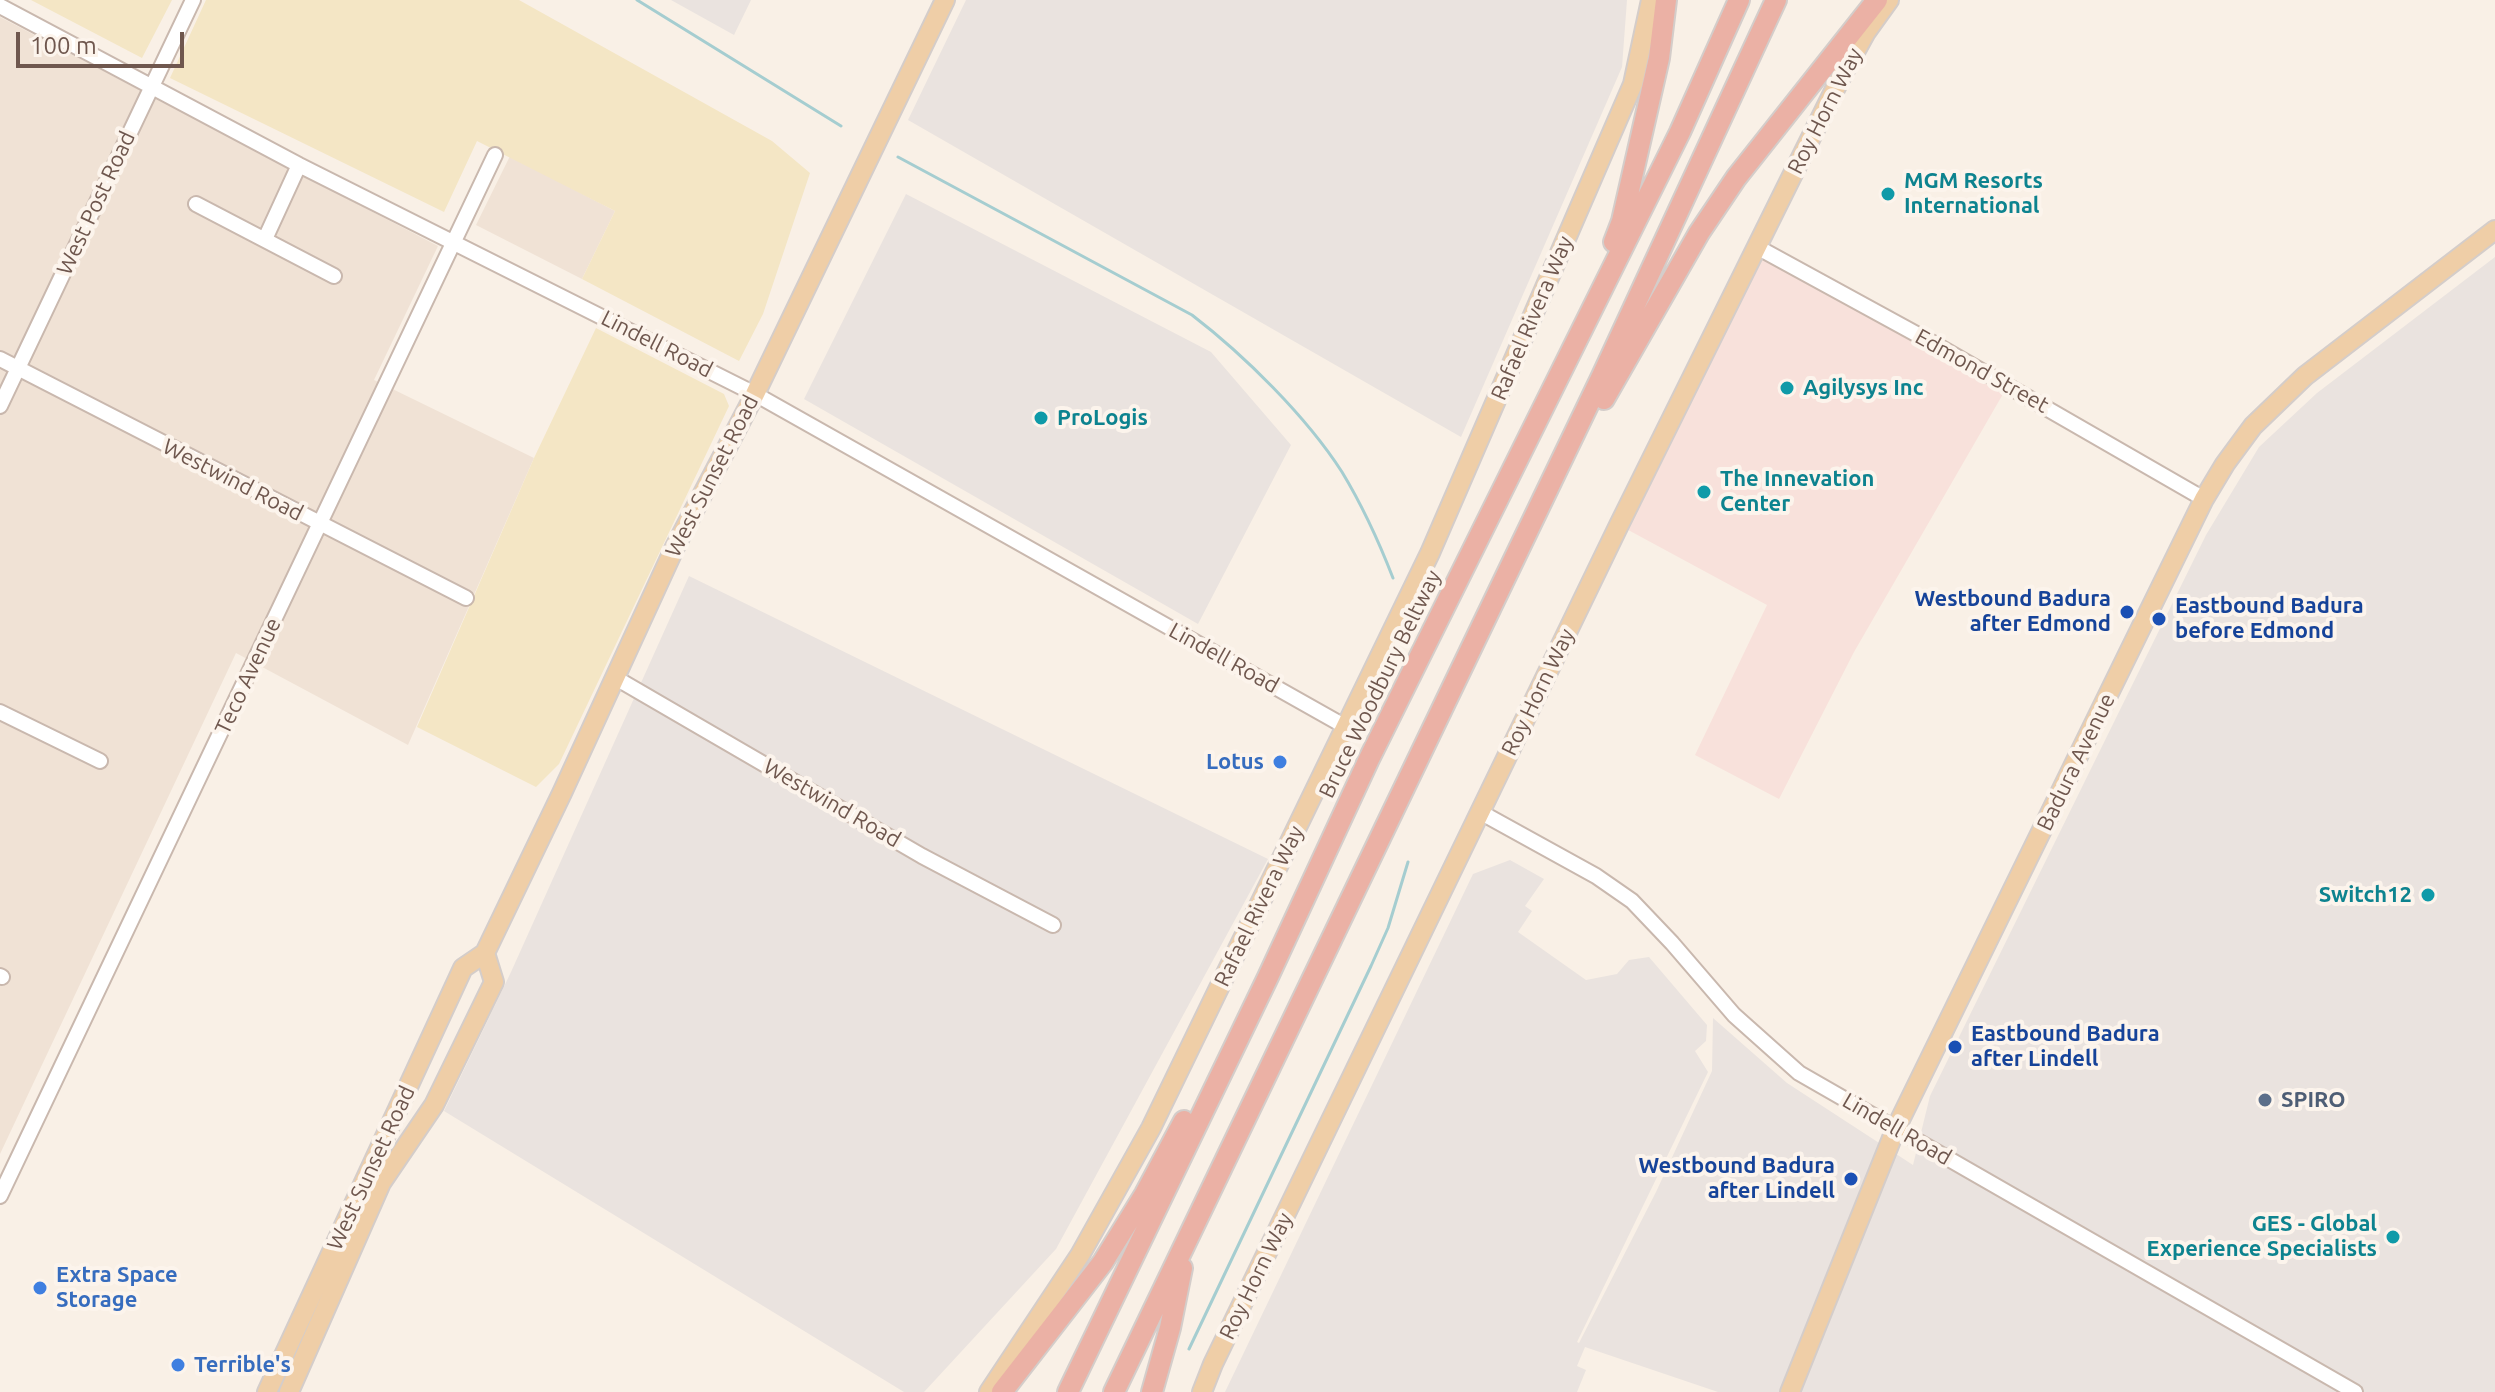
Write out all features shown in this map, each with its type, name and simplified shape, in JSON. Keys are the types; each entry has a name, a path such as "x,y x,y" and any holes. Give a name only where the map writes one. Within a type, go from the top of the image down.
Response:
{"highway":[{"path":"1582,332 1597,282 1622,221 1659,58 1666,0"},
{"name":"Bruce Woodbury Beltway","path":"1068,1392 1268,977 1369,759 1680,132 1739,0"},
{"path":"1114,1392 1609,362 1776,0"},
{"path":"1532,520 1699,233 1736,178 1877,0"},
{"path":"1002,1392 1103,1262 1145,1194 1239,1016 1268,977"},
{"path":"1152,1392 1170,1328 1188,1239"}],"main road":[{"name":"West Sunset Road","path":"267,1392 463,968 485,953 675,547 755,394 945,0"},
{"name":"Rafael Rivera Way","path":"989,1392 1080,1255 1151,1128 1346,727 1462,483 1633,84 1651,0"},
{"name":"Roy Horn Way","path":"1202,1392 1480,812 1757,247 1839,81 1866,32 1889,0"},
{"name":"Badura Avenue","path":"1790,1392 1896,1128 2204,499 2225,464 2253,426 2305,376 2495,230"},
{"name":"West Sunset Road","path":"289,1392 381,1183 434,1105 494,982 485,953"}],"street":[{"name":"West Post Road","path":"0,406 193,0"},
{"name":"Lindell Road","path":"0,6 299,165 755,394 1346,727"},
{"name":"Teco Avenue","path":"0,1196 495,155"},
{"path":"265,239 299,165"},
{"path":"196,204 334,276"},
{"name":"Edmond Street","path":"1757,247 1940,347 2204,499"},
{"name":"Westwind Road","path":"0,359 466,598"},
{"name":"Westwind Road","path":"614,677 922,856 1053,925"},
{"path":"0,712 100,761"},
{"name":"Lindell Road","path":"1480,812 1596,876 1632,901 1734,1015 1799,1073 2355,1392"}],"shaded area":[{"path":"671,0 751,0 734,35"},
{"path":"966,0 1627,0 1622,67 1461,437 908,120"},
{"path":"0,17 438,246 374,380 534,458 408,745 236,653 0,1154"},
{"path":"510,156 615,211 582,279 476,225"},
{"path":"906,194 1211,352 1291,445 1198,624 804,399"},
{"path":"1757,247 2003,394 1854,652 1779,799 1695,755 1767,605 1619,525"},
{"path":"2495,257 2495,1392 1718,1392 1585,1347 1577,1366 1586,1370 1577,1392 1225,1392 1473,874 1510,860 1544,879 1525,906 1532,911 1518,932 1586,980 1617,974 1629,960 1649,957 1707,1025 1706,1041 1695,1051 1708,1072 1577,1342 1656,1192 1712,1071 1713,1018 1787,1083 1913,1165 1930,1096 2206,535 2259,447 2317,393"},
{"path":"689,576 1268,859 1056,1249 924,1392 904,1392 444,1111 511,972"}],"sand":[{"path":"31,0 172,0 142,58"},
{"path":"206,0 519,0 772,141 810,173 763,314 739,361 582,279 615,211 477,141 444,212 170,78"},
{"path":"596,328 724,394 729,406 559,764 536,787 417,727 534,458"}],"waterway":[{"path":"637,0 841,126"},
{"path":"898,157 1192,315 1212,331 1253,367 1311,429 1342,472 1376,537 1393,578"},
{"path":"1189,1349 1371,966 1388,928 1408,862"}],"place":[{"name":"MGM Resorts International","path":"1888,194"},
{"name":"Agilysys Inc","path":"1787,388"},
{"name":"ProLogis","path":"1041,418"},
{"name":"The Innevation Center","path":"1704,492"},
{"name":"Westbound Badura after Edmond","path":"2127,612"},
{"name":"Eastbound Badura before Edmond","path":"2159,619"},
{"name":"Lotus","path":"1280,762"},
{"name":"Switch12","path":"2428,895"},
{"name":"Eastbound Badura after Lindell","path":"1955,1047"},
{"name":"SPIRO","path":"2265,1100"},
{"name":"Westbound Badura after Lindell","path":"1851,1179"},
{"name":"GES - Global Experience Specialists","path":"2393,1237"},
{"name":"Extra Space Storage","path":"40,1288"},
{"name":"Terrible's","path":"178,1365"}]}
